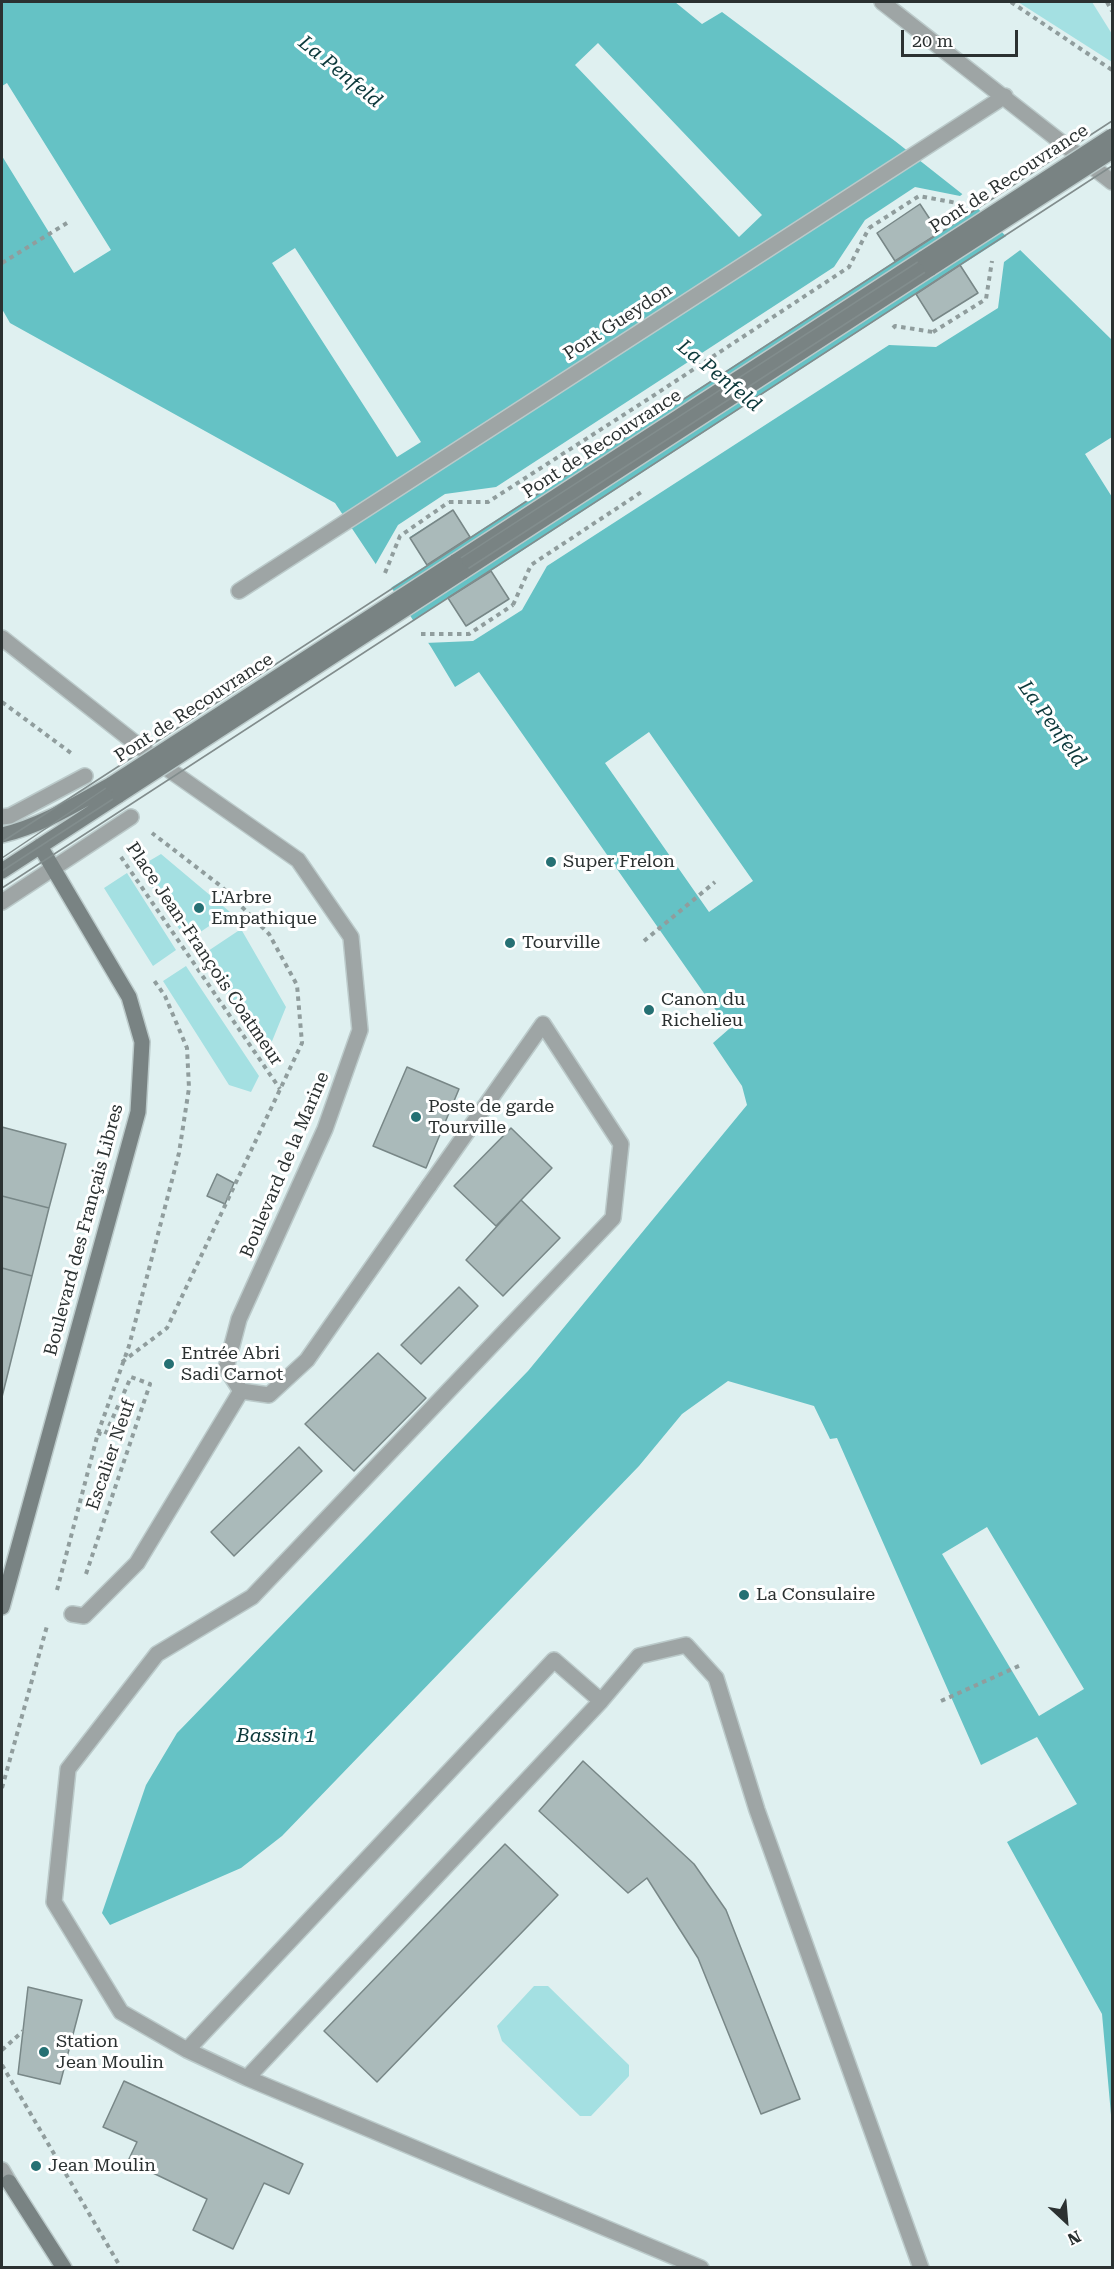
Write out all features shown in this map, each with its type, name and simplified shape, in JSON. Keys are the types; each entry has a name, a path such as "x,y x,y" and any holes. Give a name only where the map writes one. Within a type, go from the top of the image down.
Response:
{"main road":[{"name":"Pont de Recouvrance","path":"115,790 1113,136"},
{"name":"Pont de Recouvrance","path":"115,790 1113,151"},
{"path":"2,835 17,831 115,790"},
{"path":"2,871 40,846 115,790"},
{"name":"Boulevard des Français Libres","path":"2,1607 138,1112 142,1042 129,998 40,846"},
{"path":"5,2176 64,2268"}],"street":[{"path":"882,2 1113,182"},
{"name":"Pont Gueydon","path":"240,591 1005,96"},
{"name":"Boulevard de la Marine","path":"2,638 168,769 298,860 351,937 360,1030 325,1130 239,1319 226,1368 241,1391"},
{"path":"4,812 85,776"},
{"path":"2,902 131,817"},
{"path":"72,1614 84,1616 137,1563 241,1391 269,1395 307,1360 543,1024 621,1144 613,1218 252,1597 157,1654 68,1769 54,1902 121,2012 187,2050 247,2078 701,2268"},
{"path":"247,2078 601,1701 639,1656 686,1645 716,1678 757,1810 921,2268"},
{"path":"187,2050 555,1660 601,1701"}],"path":[{"path":"1011,2 1113,70"},
{"path":"1107,2 1113,11"},
{"name":"Pont de Recouvrance","path":"449,502 489,502 646,400 849,267 869,228 919,196 961,204"},
{"path":"2,263 67,223"},
{"path":"885,333 895,326 933,332 986,299 992,261 1001,255"},
{"path":"513,604 531,565 649,488"},
{"path":"2,702 61,745"},
{"path":"55,1595 87,1482 98,1433 122,1363 167,1328 302,1043 297,985 269,934 222,887 131,817"},
{"name":"Place Jean-François Coatmeur","path":"105,834 280,1089"},
{"path":"644,941 715,882"},
{"name":"Escalier Neuf","path":"72,1614 150,1384 131,1377 105,1435 98,1433"},
{"path":"2,1788 49,1618"},
{"path":"942,1701 1021,1665"},
{"path":"2,2050 23,2031"},
{"path":"2,2065 121,2268"}],"shaded area":[{"path":"1018,2 1092,2 1112,34 1112,62"},
{"path":"161,854 230,912 187,941 139,867"},
{"path":"127,873 176,950 153,966 104,888"},
{"path":"241,929 286,1007 266,1056 202,955"},
{"path":"186,966 259,1076 251,1092 229,1085 163,981"},
{"path":"534,1986 548,1986 629,2065 629,2076 591,2116 580,2116 502,2041 497,2026"}],"water":[{"path":"2,2 675,2 702,24 722,12 966,197 1112,340 1112,2126 1102,2014 1007,1842 1077,1804 1037,1737 981,1765 837,1438 830,1439 814,1406 728,1381 682,1414 639,1466 282,1836 241,1868 110,1925 102,1913 146,1785 177,1733 528,1371 747,1105 742,1086 713,1043 729,1029 479,672 455,687 335,503 10,323 2,309"}],"pier":[{"path":"598,43 762,215 739,237 575,65"},
{"path":"7,83 111,250 74,273 2,156 2,86"},
{"path":"915,187 960,196 965,192 979,207 939,233 920,205 877,233 895,261 470,537 453,510 410,537 427,565 389,589 374,567 398,525 445,494 496,487 834,267 865,220"},
{"path":"1008,235 1023,248 1004,262 998,308 936,347 889,345 547,566 522,610 473,641 425,643 411,622 448,598 467,626 509,599 491,571 916,294 933,321 977,293 960,266"},
{"path":"295,248 421,442 397,457 272,263"},
{"path":"1112,437 1112,497 1085,454"},
{"path":"649,732 753,881 709,912 605,763"},
{"path":"987,1527 1084,1689 1039,1716 942,1554"}],"building":[{"path":"920,204 939,233 895,261 877,233"},
{"path":"960,265 978,293 933,321 916,294"},
{"path":"453,510 470,537 427,565 410,538"},
{"path":"491,571 509,599 466,626 448,598"},
{"name":"Poste de garde Tourville","path":"407,1067 459,1089 426,1168 373,1146"},
{"path":"2,1127 66,1144 49,1208 2,1196"},
{"path":"511,1128 552,1168 496,1226 454,1186"},
{"path":"217,1174 234,1183 225,1204 207,1196"},
{"path":"2,1196 49,1208 32,1276 2,1268"},
{"path":"521,1200 560,1238 503,1296 466,1260"},
{"path":"2,1268 32,1276 2,1397"},
{"path":"459,1287 478,1306 421,1364 401,1345"},
{"path":"378,1353 426,1398 354,1471 305,1424"},
{"path":"299,1447 322,1471 234,1556 211,1532"},
{"path":"583,1761 694,1864 726,1910 800,2099 761,2114 698,1958 647,1878 628,1893 539,1811"},
{"path":"505,1844 558,1895 377,2082 324,2031"},
{"name":"Station Jean Moulin","path":"28,1987 82,2000 60,2084 18,2074"},
{"path":"124,2081 303,2164 289,2194 264,2183 233,2249 193,2230 207,2199 128,2161 137,2142 103,2127"}],"tram line":[{"path":"2,842 1112,121"},
{"path":"2,858 112,784 1112,136"},
{"path":"2,871 1112,151"},
{"path":"2,888 1112,166"}],"place":[{"name":"Super Frelon","path":"551,862"},
{"name":"L'Arbre Empathique","path":"199,908"},
{"name":"Tourville","path":"510,943"},
{"name":"Canon du Richelieu","path":"649,1010"},
{"name":"Poste de garde Tourville","path":"416,1117"},
{"name":"Entrée Abri Sadi Carnot","path":"169,1364"},
{"name":"La Consulaire","path":"744,1595"},
{"name":"Station Jean Moulin","path":"44,2052"},
{"name":"Jean Moulin","path":"36,2166"}],"water label":[{"name":"La Penfeld","path":"340,72"},
{"name":"La Penfeld","path":"719,376"},
{"name":"La Penfeld","path":"1052,724"},
{"name":"Bassin 1","path":"276,1736"}]}
